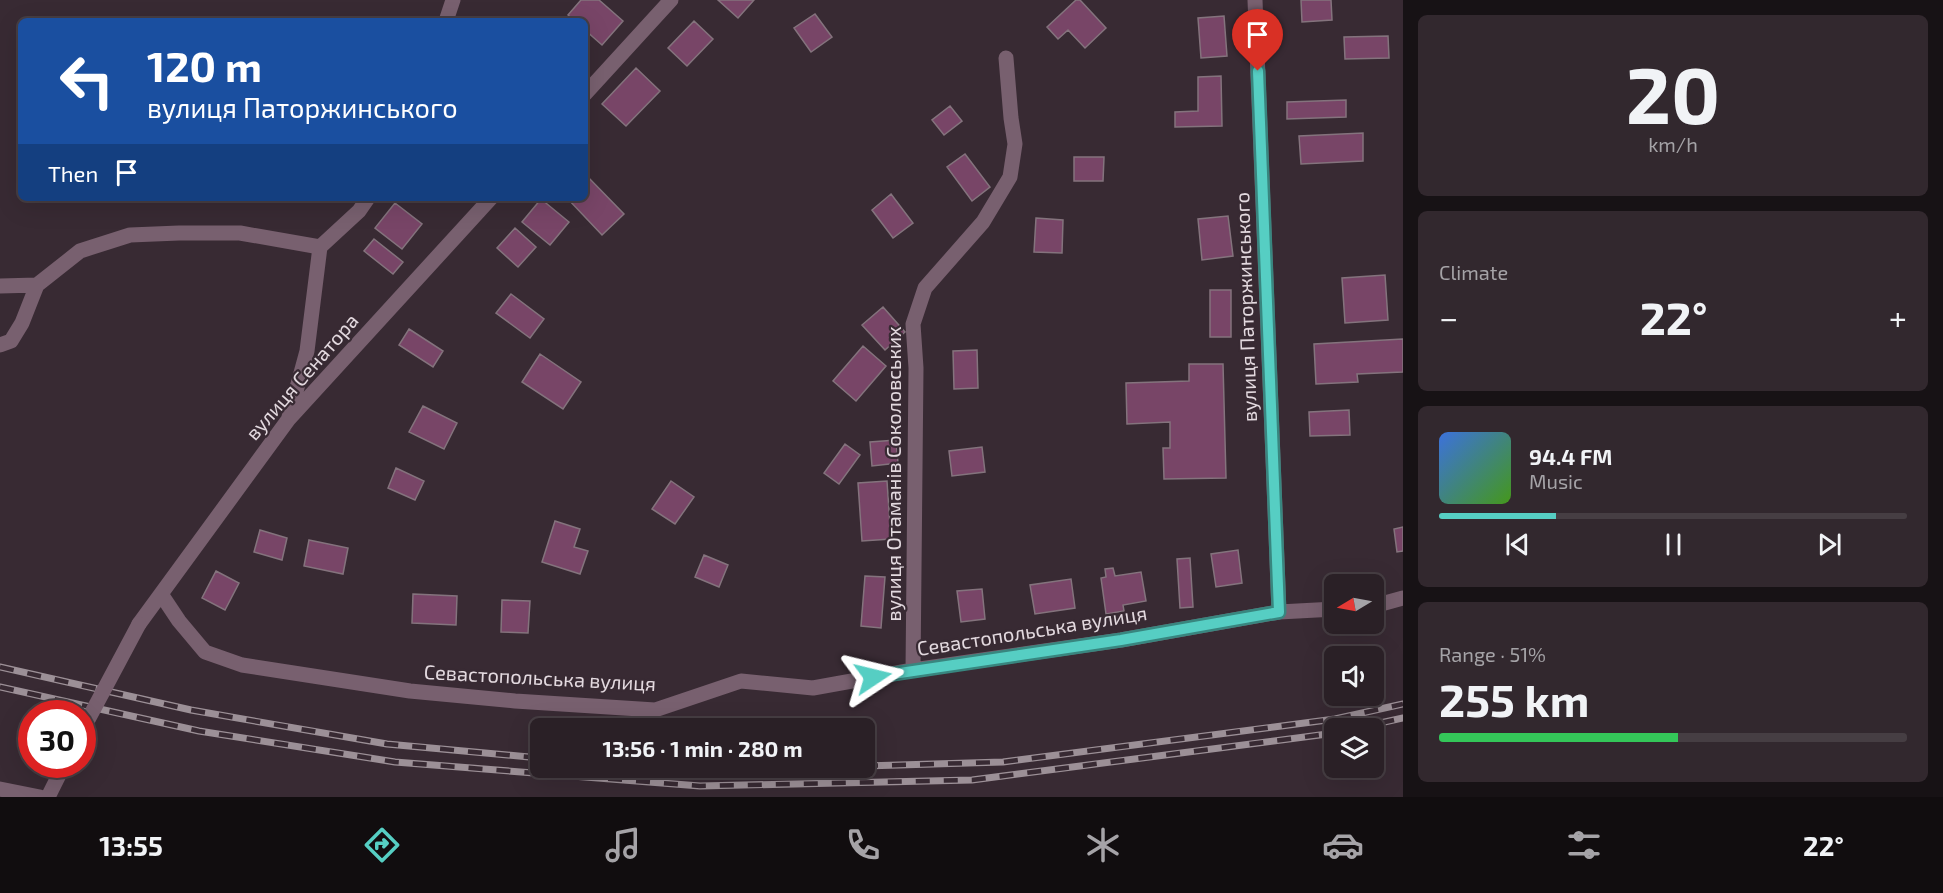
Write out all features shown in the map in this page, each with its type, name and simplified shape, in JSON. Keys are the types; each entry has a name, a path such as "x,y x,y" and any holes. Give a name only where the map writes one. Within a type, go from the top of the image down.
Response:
{"street":[{"path":"448,18 453,0"},
{"path":"588,91 671,0"},
{"name":"вулиця Паторжинського","path":"1255,0 1279,612"},
{"name":"вулиця Отаманів Соколовських","path":"913,670 916,368 913,324 926,288 983,222 1010,177 1015,144 1006,58"},
{"path":"288,420 307,351 320,247 366,201"},
{"name":"вулиця Сенатора","path":"96,705 139,624 288,420 488,201"},
{"path":"0,345 11,341 22,324 37,285 80,251 130,235 179,232 240,234 320,247"},
{"path":"0,286 37,285"},
{"name":"Севастопольська вулиця","path":"161,594 179,621 205,652 242,664 421,692 655,710 741,681 813,688 913,670 1121,640 1279,612 1324,610"},
{"path":"1384,603 1403,598"},
{"path":"48,797 58,778"},
{"path":"0,789 40,797"}],"building":[{"path":"581,0 599,0 623,21 602,45 588,33 588,18 572,18 568,15"},
{"path":"718,0 754,0 738,18"},
{"path":"1076,0 1080,0 1106,28 1085,48 1068,30 1058,39 1047,27"},
{"path":"1301,0 1331,0 1332,20 1302,22"},
{"path":"815,14 832,37 811,52 794,28"},
{"path":"1224,16 1227,56 1201,58 1198,18"},
{"path":"694,21 713,39 687,66 668,48"},
{"path":"1388,36 1389,58 1345,59 1344,37"},
{"path":"636,68 660,91 626,126 602,104"},
{"path":"1221,76 1222,126 1175,127 1175,112 1198,111 1198,77"},
{"path":"1346,100 1346,117 1287,119 1287,102"},
{"path":"950,106 962,121 944,135 932,120"},
{"path":"1363,133 1363,161 1301,164 1299,136"},
{"path":"965,154 990,187 972,201 947,167"},
{"path":"1074,157 1104,157 1103,181 1074,181"},
{"path":"588,177 624,214 602,235 570,201 588,201"},
{"path":"891,194 913,223 893,238 872,210"},
{"path":"539,201 543,201 569,222 550,245 522,222"},
{"path":"395,203 422,224 402,249 375,228"},
{"path":"1228,216 1233,256 1202,260 1198,219"},
{"path":"1036,218 1063,220 1062,253 1034,252"},
{"path":"515,228 536,247 518,267 497,248"},
{"path":"374,239 403,262 393,274 364,251"},
{"path":"1385,275 1388,320 1345,323 1342,278"},
{"path":"1210,290 1231,290 1231,337 1210,337"},
{"path":"511,294 544,319 530,338 496,313"},
{"path":"883,307 905,332 885,350 862,325"},
{"path":"409,329 443,351 433,367 399,345"},
{"path":"1403,339 1403,372 1357,374 1358,382 1316,384 1314,344"},
{"path":"863,346 886,366 856,401 833,381"},
{"path":"977,350 978,388 954,389 953,351"},
{"path":"540,354 581,382 563,409 522,382"},
{"path":"1189,364 1223,364 1226,478 1164,479 1163,448 1170,448 1170,422 1127,424 1126,383 1189,381"},
{"path":"423,406 457,423 444,449 409,432"},
{"path":"1349,410 1350,435 1310,436 1309,412"},
{"path":"896,440 898,463 872,466 870,442"},
{"path":"845,444 860,455 839,484 824,473"},
{"path":"982,447 985,472 952,476 949,451"},
{"path":"396,468 424,481 415,500 388,488"},
{"path":"671,481 694,497 675,524 652,509"},
{"path":"887,481 891,539 862,541 858,483"},
{"path":"555,521 580,529 574,547 588,551 580,574 542,562"},
{"path":"1403,527 1403,551 1397,552 1394,529"},
{"path":"260,530 287,538 282,560 254,552"},
{"path":"309,540 348,548 343,574 304,566"},
{"path":"1238,550 1242,583 1216,587 1211,554"},
{"path":"704,555 728,565 719,587 695,577"},
{"path":"1190,558 1193,607 1180,608 1177,559"},
{"path":"1113,568 1115,576 1141,572 1146,601 1123,605 1124,611 1106,614 1101,578 1106,577 1105,569"},
{"path":"216,571 239,583 225,610 202,598"},
{"path":"865,576 885,577 881,628 861,626"},
{"path":"1071,579 1075,608 1035,614 1030,585"},
{"path":"982,589 985,619 961,622 957,591"},
{"path":"413,594 457,596 456,625 412,623"},
{"path":"502,600 530,601 528,633 501,632"}],"railway":[{"path":"0,667 191,710 387,744 530,757"},
{"path":"0,687 199,731 395,762 700,786 972,780 1324,734"},
{"path":"875,766 1003,762 1335,719 1403,704"},
{"path":"1384,722 1403,718"}],"route":[{"path":"873,677 1121,640 1279,612 1258,71"}]}
